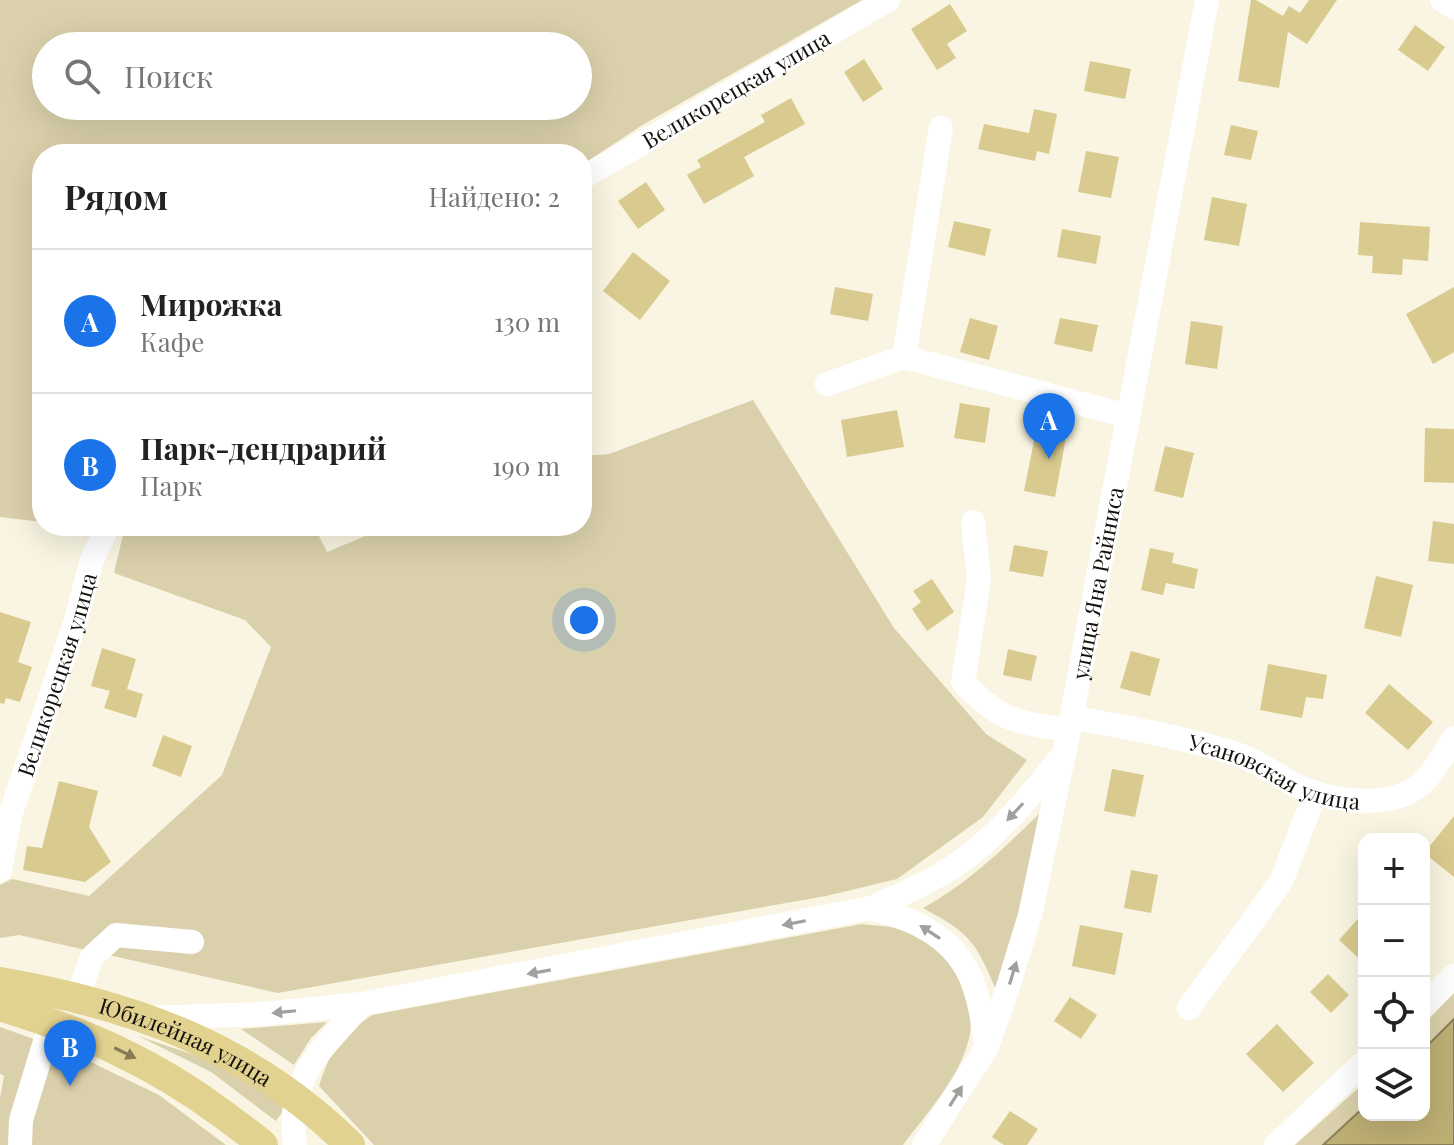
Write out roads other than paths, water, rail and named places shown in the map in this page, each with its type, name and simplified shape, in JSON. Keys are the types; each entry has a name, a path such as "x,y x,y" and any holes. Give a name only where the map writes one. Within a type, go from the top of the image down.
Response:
{"main road":[{"name":"Юбилейная улица","path":"0,982 77,998 147,1018 208,1042 296,1097 350,1145"},
{"name":"Юбилейная улица","path":"0,1006 105,1043 141,1061 202,1099 263,1145"}],"street":[{"name":"Великорецкая улица","path":"592,172 888,0"},
{"name":"улица Яна Райниса","path":"934,1141 987,1047 1030,915 1068,733 1207,0"},
{"path":"1442,0 1454,7"},
{"path":"904,357 941,128"},
{"path":"827,384 904,357 1128,416"},
{"name":"Усановская улица","path":"973,522 979,580 963,682 987,708 1017,722 1068,733 1151,732 1243,756 1315,794 1347,801 1401,794 1417,787 1454,738"},
{"name":"Великорецкая улица","path":"0,870 5,815 75,623 92,560 103,536"},
{"path":"147,1018 263,1014 362,1004 871,908 915,888 962,861 987,842 1022,806 1068,733"},
{"path":"1189,1008 1281,882 1315,794"},
{"path":"871,908 918,924 931,932 970,972 981,1007 987,1047"},
{"path":"77,998 92,957 116,935 192,942"},
{"path":"1430,999 1454,976"},
{"path":"295,1145 292,1127 296,1097 307,1068 362,1004"},
{"path":"20,1145 21,1120 51,1022"},
{"path":"1276,1145 1358,1068"}],"place":[{"name":"Мирожка","path":"1049,459"},
{"name":"Парк-дендрарий","path":"70,1086"}]}
